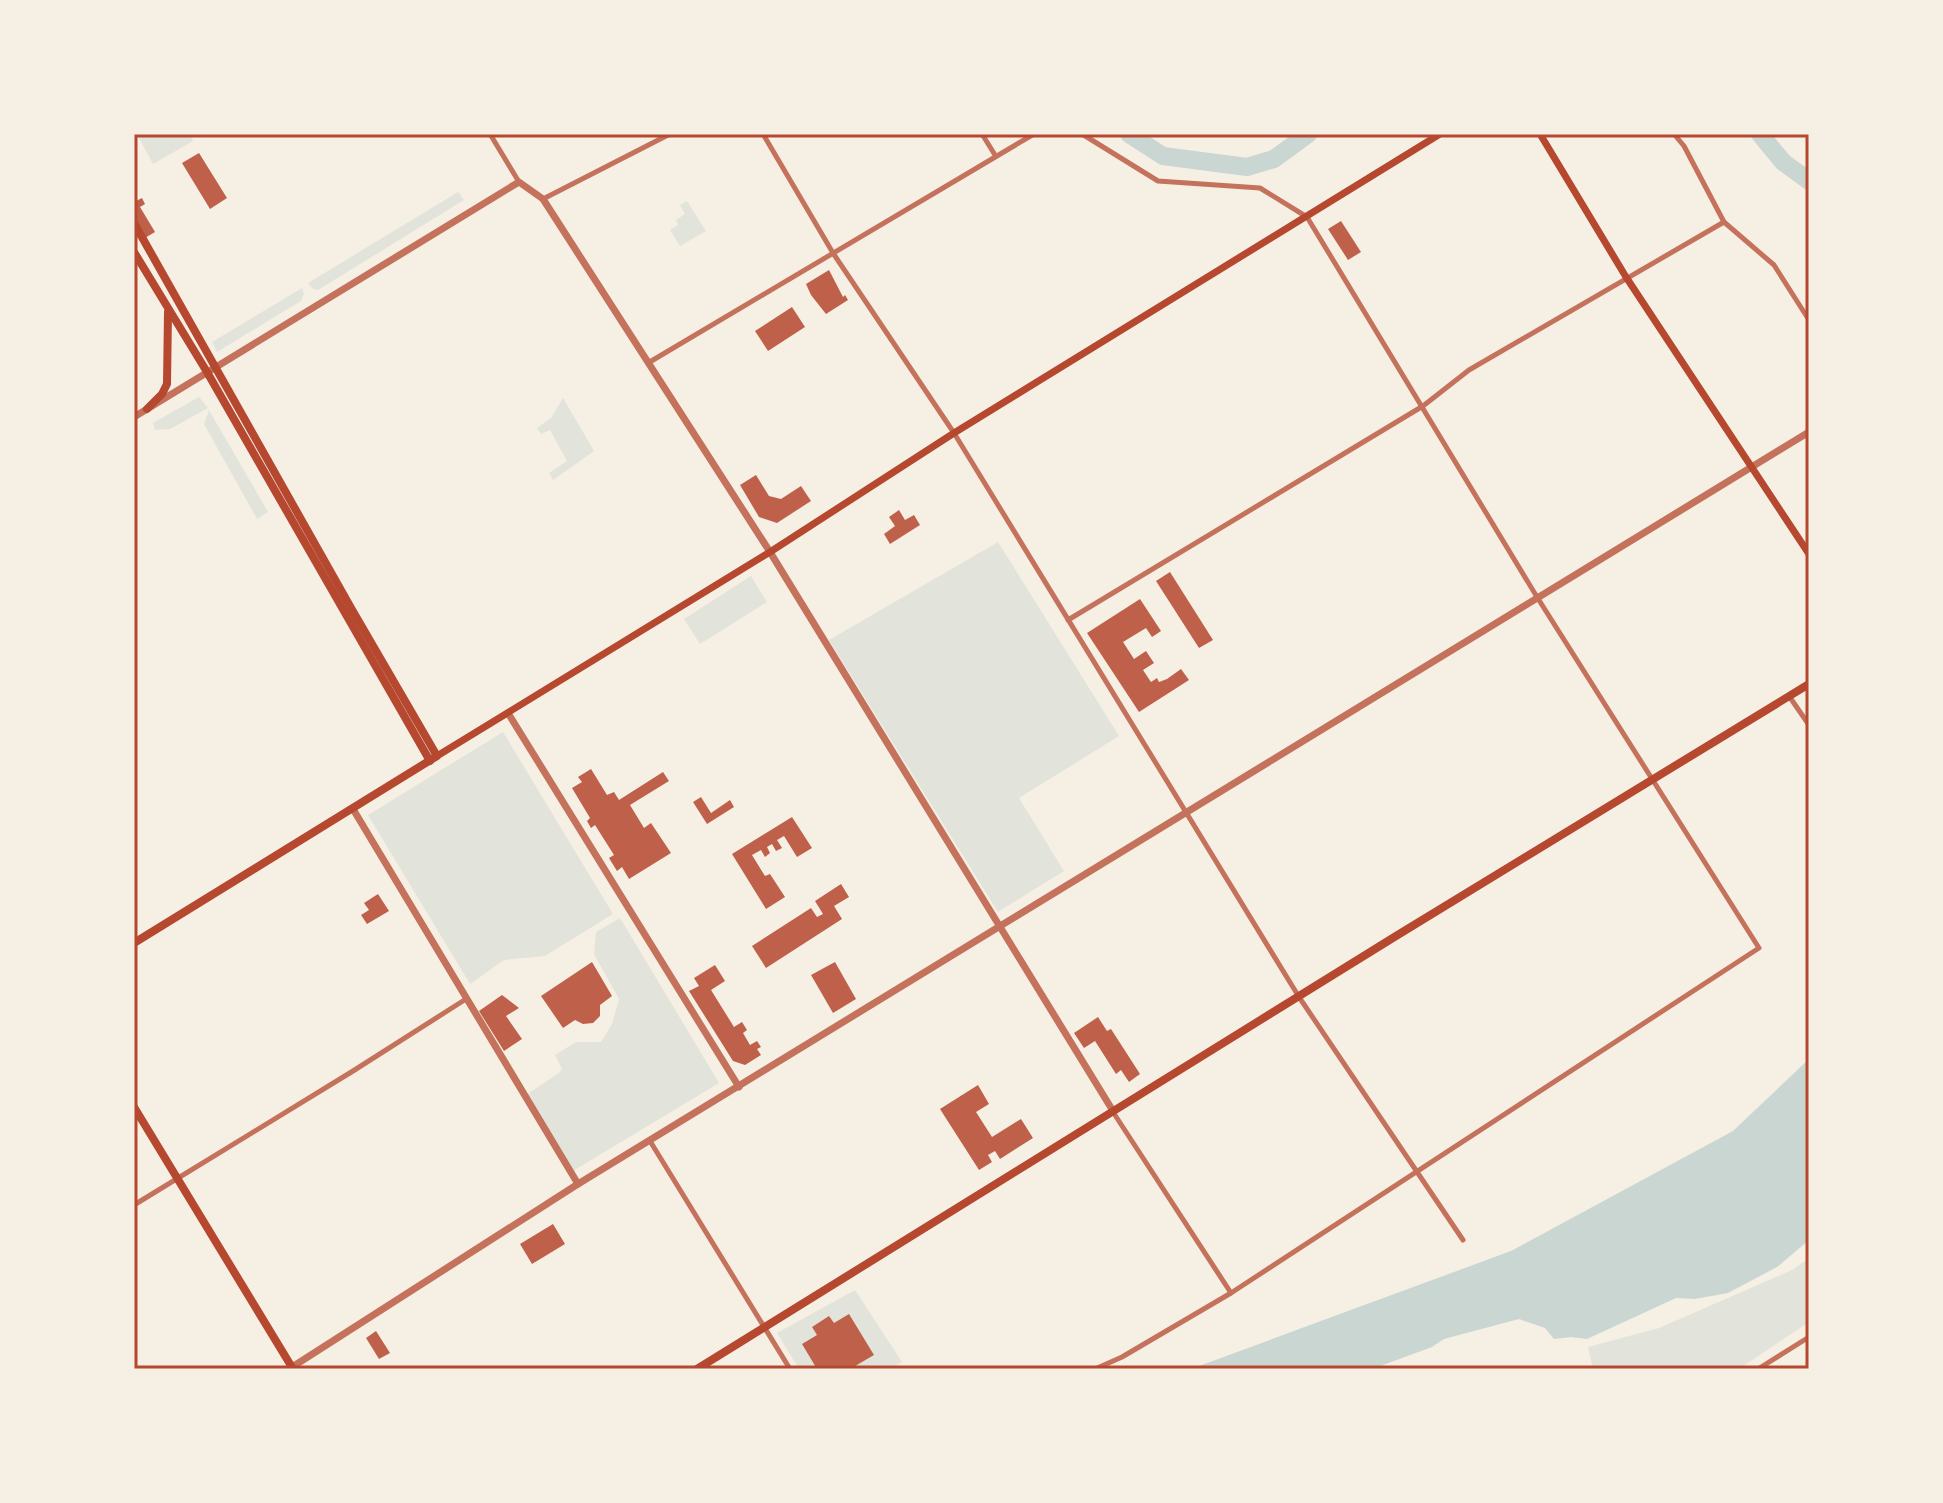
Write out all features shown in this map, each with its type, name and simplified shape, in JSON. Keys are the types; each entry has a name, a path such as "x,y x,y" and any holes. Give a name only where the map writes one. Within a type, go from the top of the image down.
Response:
{"main road":[{"path":"134,943 770,552 954,433 1440,134"},
{"path":"1540,134 1626,277 1809,554"},
{"path":"134,223 434,758"},
{"path":"134,252 434,758"},
{"path":"147,409 167,384 168,311"},
{"path":"697,1369 1809,684"},
{"path":"134,1107 291,1368"}],"street":[{"path":"490,134 519,182 543,199 770,552 1113,1111 1231,1293"},
{"path":"543,199 670,134"},
{"path":"763,134 833,253 954,433 1299,997 1463,1240"},
{"path":"982,134 995,155"},
{"path":"647,363 1034,134"},
{"path":"1082,134 1158,181 1260,188 1307,217 1537,597 1759,948 1231,1293 1122,1357 1095,1369"},
{"path":"1674,134 1684,146 1724,222 1774,265 1809,320"},
{"path":"134,417 519,182"},
{"path":"1068,620 1423,406 1469,370 1724,222"},
{"path":"291,1368 578,1184 1809,432"},
{"path":"1789,696 1809,725"},
{"path":"508,713 739,1087"},
{"path":"353,809 578,1184"},
{"path":"134,1205 466,999"},
{"path":"650,1141 790,1369"},
{"path":"1758,1369 1809,1337"}],"shaded area":[{"path":"137,134 189,134 193,141 153,164"},
{"path":"458,192 464,200 318,290 308,283"},
{"path":"687,201 706,231 680,246 670,230 678,225 676,220 685,214 680,205"},
{"path":"302,288 304,294 301,301 217,352 212,342"},
{"path":"199,397 208,408 170,429 155,430 153,423"},
{"path":"563,398 594,451 553,480 549,473 567,461 550,430 541,434 537,428 551,418"},
{"path":"209,410 268,512 257,519 204,424"},
{"path":"998,542 1119,736 1019,798 1064,871 998,912 829,640"},
{"path":"751,576 767,602 700,644 684,619"},
{"path":"503,732 613,914 545,956 504,960 470,984 368,815"},
{"path":"620,918 719,1083 573,1171 526,1095 562,1069 555,1055 576,1042 601,1042 612,1024 619,999 594,954 596,932"},
{"path":"1809,1059 1809,1240 1777,1267 1728,1293 1695,1299 1676,1298 1587,1339 1554,1339 1545,1328 1519,1319 1444,1339 1432,1347 1372,1369 1191,1369 1511,1251 1733,1131"},
{"path":"1809,1258 1809,1322 1739,1369 1593,1369 1588,1347 1659,1328 1792,1270"},
{"path":"855,1290 902,1362 890,1369 799,1369 777,1333"}],"building":[{"path":"199,153 227,198 210,209 182,163"},
{"path":"142,198 145,204 140,207 155,232 145,238 134,218 134,202"},
{"path":"1341,221 1361,252 1348,260 1328,229"},
{"path":"829,270 843,297 845,295 848,300 826,314 806,284"},
{"path":"792,307 805,327 768,351 755,331"},
{"path":"756,475 769,496 781,499 801,486 811,501 777,523 759,517 740,485"},
{"path":"899,510 905,520 914,515 920,525 890,544 884,534 895,526 889,517"},
{"path":"1170,572 1213,640 1199,648 1156,581"},
{"path":"1140,599 1161,631 1152,637 1146,628 1123,642 1134,659 1146,651 1154,663 1143,670 1151,682 1157,678 1159,682 1167,679 1181,669 1189,680 1139,712 1087,633"},
{"path":"591,769 607,795 614,792 619,800 663,772 669,781 630,805 644,828 651,823 671,853 629,879 622,867 617,871 609,858 614,855 595,825 591,828 587,821 590,818 572,788 582,782 578,777"},
{"path":"701,797 711,813 730,800 734,807 707,824 693,802"},
{"path":"792,817 812,848 797,857 784,836 777,840 782,848 776,851 772,844 767,847 770,853 765,857 761,850 752,855 765,876 770,874 785,897 766,909 732,854"},
{"path":"841,884 849,897 834,906 842,919 766,968 752,946 811,908 817,917 823,914 815,901"},
{"path":"378,894 389,911 367,924 361,915 369,910 364,903"},
{"path":"592,962 612,996 600,1005 600,1016 593,1023 583,1024 575,1020 563,1028 541,996"},
{"path":"835,962 856,999 833,1013 811,975"},
{"path":"715,965 725,981 711,990 734,1027 742,1022 747,1030 743,1033 750,1045 757,1041 761,1047 757,1049 761,1055 745,1065 733,1061 689,991 699,986 694,978"},
{"path":"502,995 519,1008 506,1016 522,1039 504,1051 479,1011"},
{"path":"1098,1017 1107,1031 1111,1029 1140,1074 1129,1082 1121,1070 1116,1074 1095,1041 1084,1048 1074,1033"},
{"path":"978,1085 989,1104 976,1112 992,1137 1021,1119 1033,1138 1000,1159 995,1151 988,1155 992,1162 979,1170 940,1109"},
{"path":"553,1224 565,1244 532,1264 520,1244"},
{"path":"849,1314 874,1355 850,1369 817,1369 802,1344 817,1335 812,1327 829,1316 834,1323"},
{"path":"376,1331 390,1353 379,1359 366,1338"}],"waterway":[{"path":"1129,134 1163,156 1247,167 1274,159 1308,134"},
{"path":"1760,134 1783,162 1809,181"}]}
